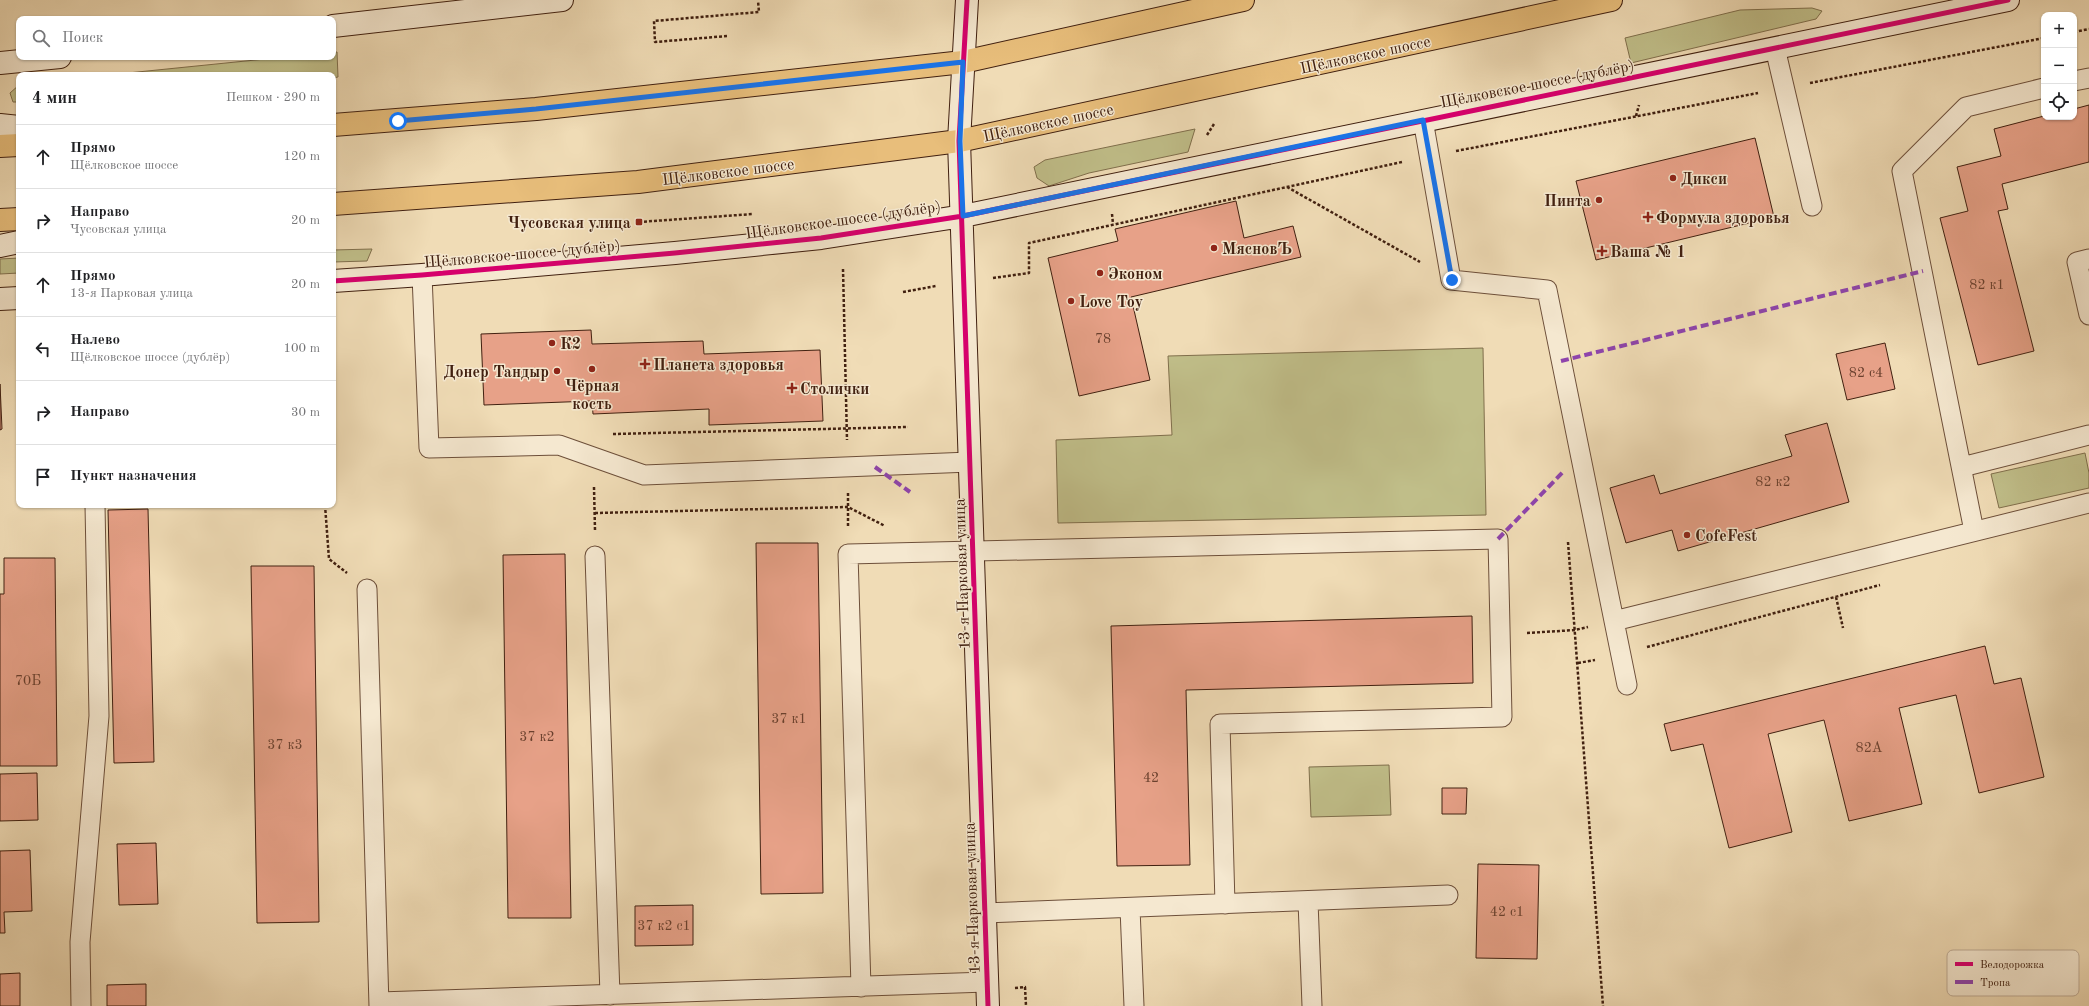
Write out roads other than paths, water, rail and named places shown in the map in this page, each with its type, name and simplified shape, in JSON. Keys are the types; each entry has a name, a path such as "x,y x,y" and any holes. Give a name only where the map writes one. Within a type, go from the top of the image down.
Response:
{"main road":[{"path":"336,125 536,109 963,62 1243,0"},
{"name":"Щёлковское шоссе","path":"336,204 638,182 960,141 1611,0"},
{"path":"0,146 16,145"},
{"path":"0,220 16,219"}],"street":[{"path":"336,26 562,0"},
{"path":"960,141 967,0"},
{"name":"Щёлковское шоссе (дублёр)","path":"336,281 675,254 821,238 963,216 2008,0"},
{"path":"0,63 30,60"},
{"path":"0,125 16,128"},
{"name":"13-я Парковая улица","path":"960,141 988,1006"},
{"path":"0,246 16,243"},
{"path":"0,299 16,298"}],"lane":[{"path":"1775,48 1812,206"},
{"path":"2077,80 2089,78"},
{"path":"1974,531 1902,171 1966,107 2041,89"},
{"path":"1423,120 1452,280 1547,290 1627,685"},
{"path":"2089,259 2077,262 2089,315"},
{"path":"422,275 430,448 558,445 644,476 970,462"},
{"path":"1962,467 2089,435"},
{"path":"1614,621 2089,503"},
{"path":"81,1006 80,942 99,716 95,508"},
{"path":"861,987 848,554 1498,539 1502,717 1220,724 1225,904"},
{"path":"595,556 610,995"},
{"path":"367,590 379,1004 987,982"},
{"path":"984,913 1448,895"},
{"path":"1308,901 1312,1006"},
{"path":"1130,908 1134,1006"}],"place":[{"name":"Дикси","path":"1673,178"},
{"name":"Пинта","path":"1599,200"},
{"name":"Формула здоровья","path":"1648,217"},
{"name":"Чусовская улица","path":"639,222"},
{"name":"МясновЪ","path":"1214,248"},
{"name":"Ваша № 1","path":"1602,251"},
{"name":"Эконом","path":"1100,273"},
{"name":"Love Toy","path":"1071,301"},
{"name":"К2","path":"552,343"},
{"name":"Планета здоровья","path":"645,364"},
{"name":"Чёрная кость","path":"592,369"},
{"name":"Донер Тандыр","path":"557,371"},
{"name":"Столички","path":"792,388"},
{"name":"CofeFest","path":"1687,535"}]}
